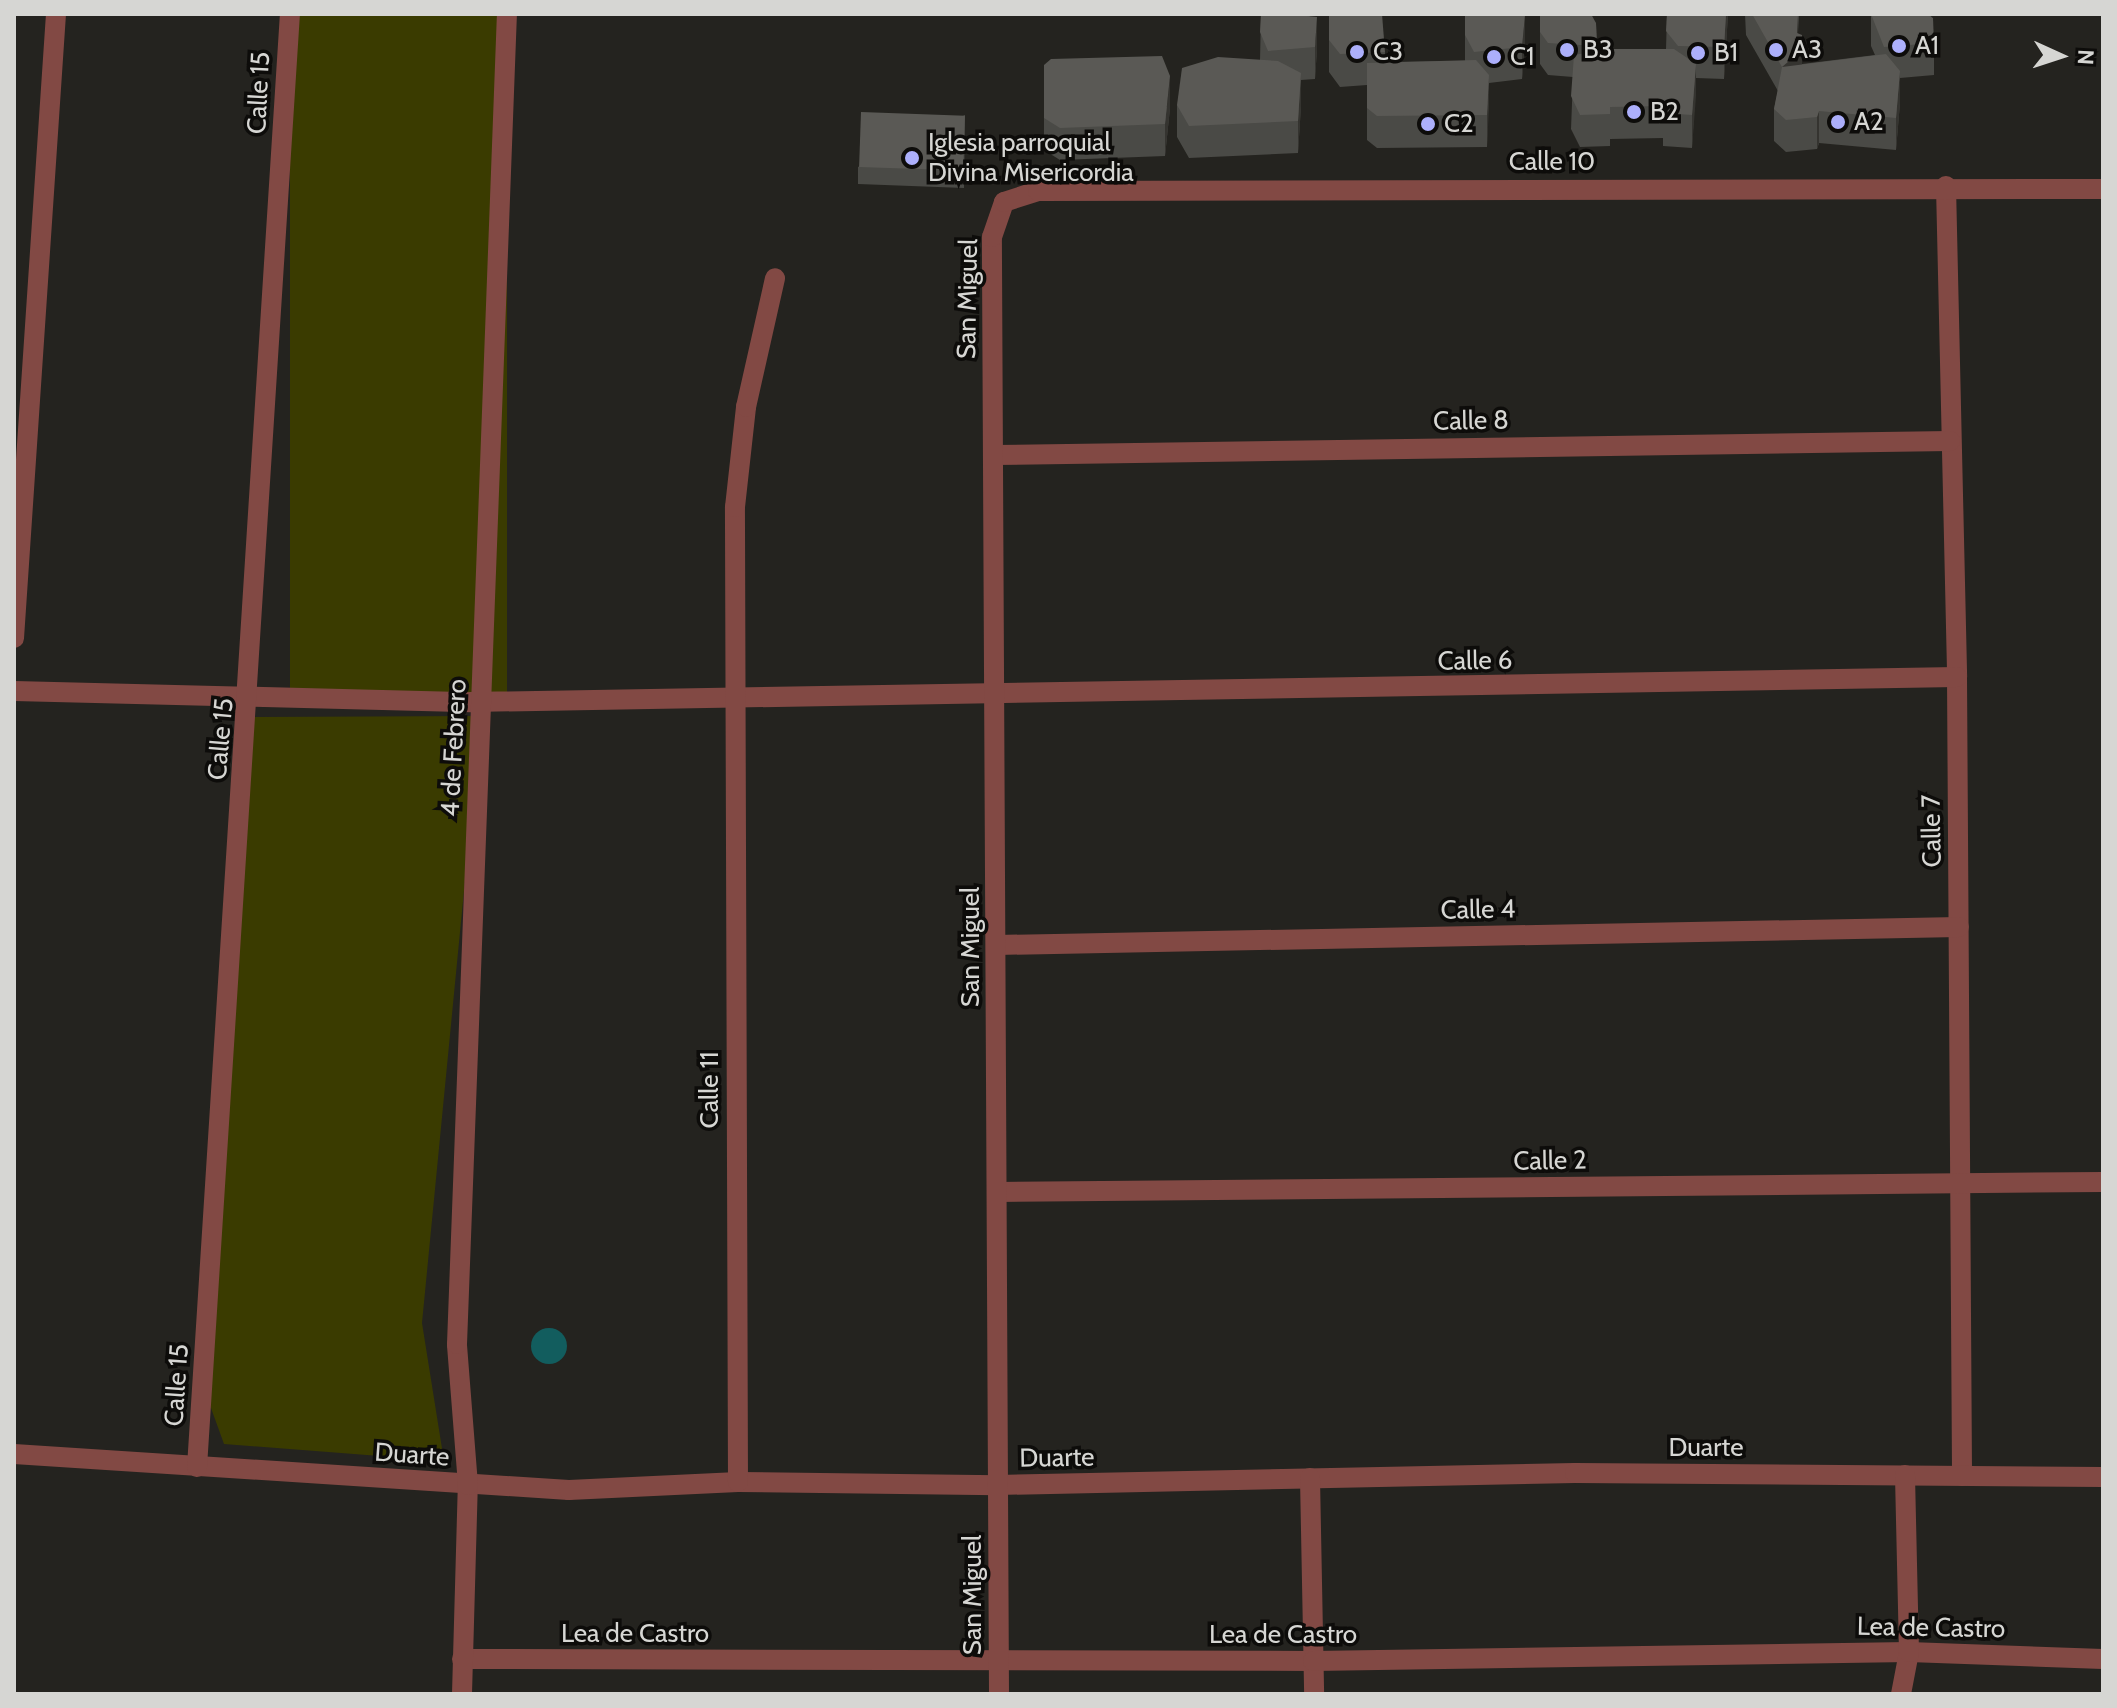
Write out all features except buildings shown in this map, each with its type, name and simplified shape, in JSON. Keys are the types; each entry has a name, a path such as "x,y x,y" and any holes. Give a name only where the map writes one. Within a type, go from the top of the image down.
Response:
{"street":[{"path":"14,638 56,14"},
{"name":"Calle 15","path":"197,1467 250,700 290,14"},
{"name":"4 de Febrero","path":"462,1694 468,1485 457,1344 507,14"},
{"name":"Calle 10","path":"1004,202 1038,191 1946,186 2103,189"},
{"name":"Calle 7","path":"1946,186 1957,677 1963,1183 1962,1476"},
{"name":"San Miguel","path":"999,1694 992,237 1004,202"},
{"name":"Calle 11","path":"738,1482 735,507 746,407 775,278"},
{"name":"Calle 8","path":"994,455 1950,441"},
{"name":"Calle 6","path":"14,691 250,700 482,701 994,696 1957,677"},
{"name":"Calle 4","path":"997,945 1959,927"},
{"name":"Calle 2","path":"997,1192 2103,1182"},
{"name":"Duarte","path":"14,1454 569,1490 738,1482 998,1485 1310,1478 2103,1477"},
{"path":"1901,1694 1909,1652 1905,1475"},
{"path":"1310,1478 1314,1694"},
{"name":"Lea de Castro","path":"462,1659 1313,1661 1909,1652 2103,1659"}],"shaded area":[{"path":"290,14 507,14 507,701 290,701"},
{"path":"481,716 422,1323 444,1461 224,1444 203,1386 247,717"}],"water":[{"path":"549,1328 562,1333 567,1346 562,1359 549,1364 536,1359 531,1346 536,1333"}],"place":[{"name":"A1","path":"1899,46"},
{"name":"B3","path":"1567,50"},
{"name":"A3","path":"1776,50"},
{"name":"C3","path":"1357,52"},
{"name":"B1","path":"1698,53"},
{"name":"C1","path":"1494,57"},
{"name":"B2","path":"1634,112"},
{"name":"A2","path":"1838,122"},
{"name":"C2","path":"1428,124"},
{"name":"Iglesia parroquial Divina Misericordia","path":"912,158"}]}
